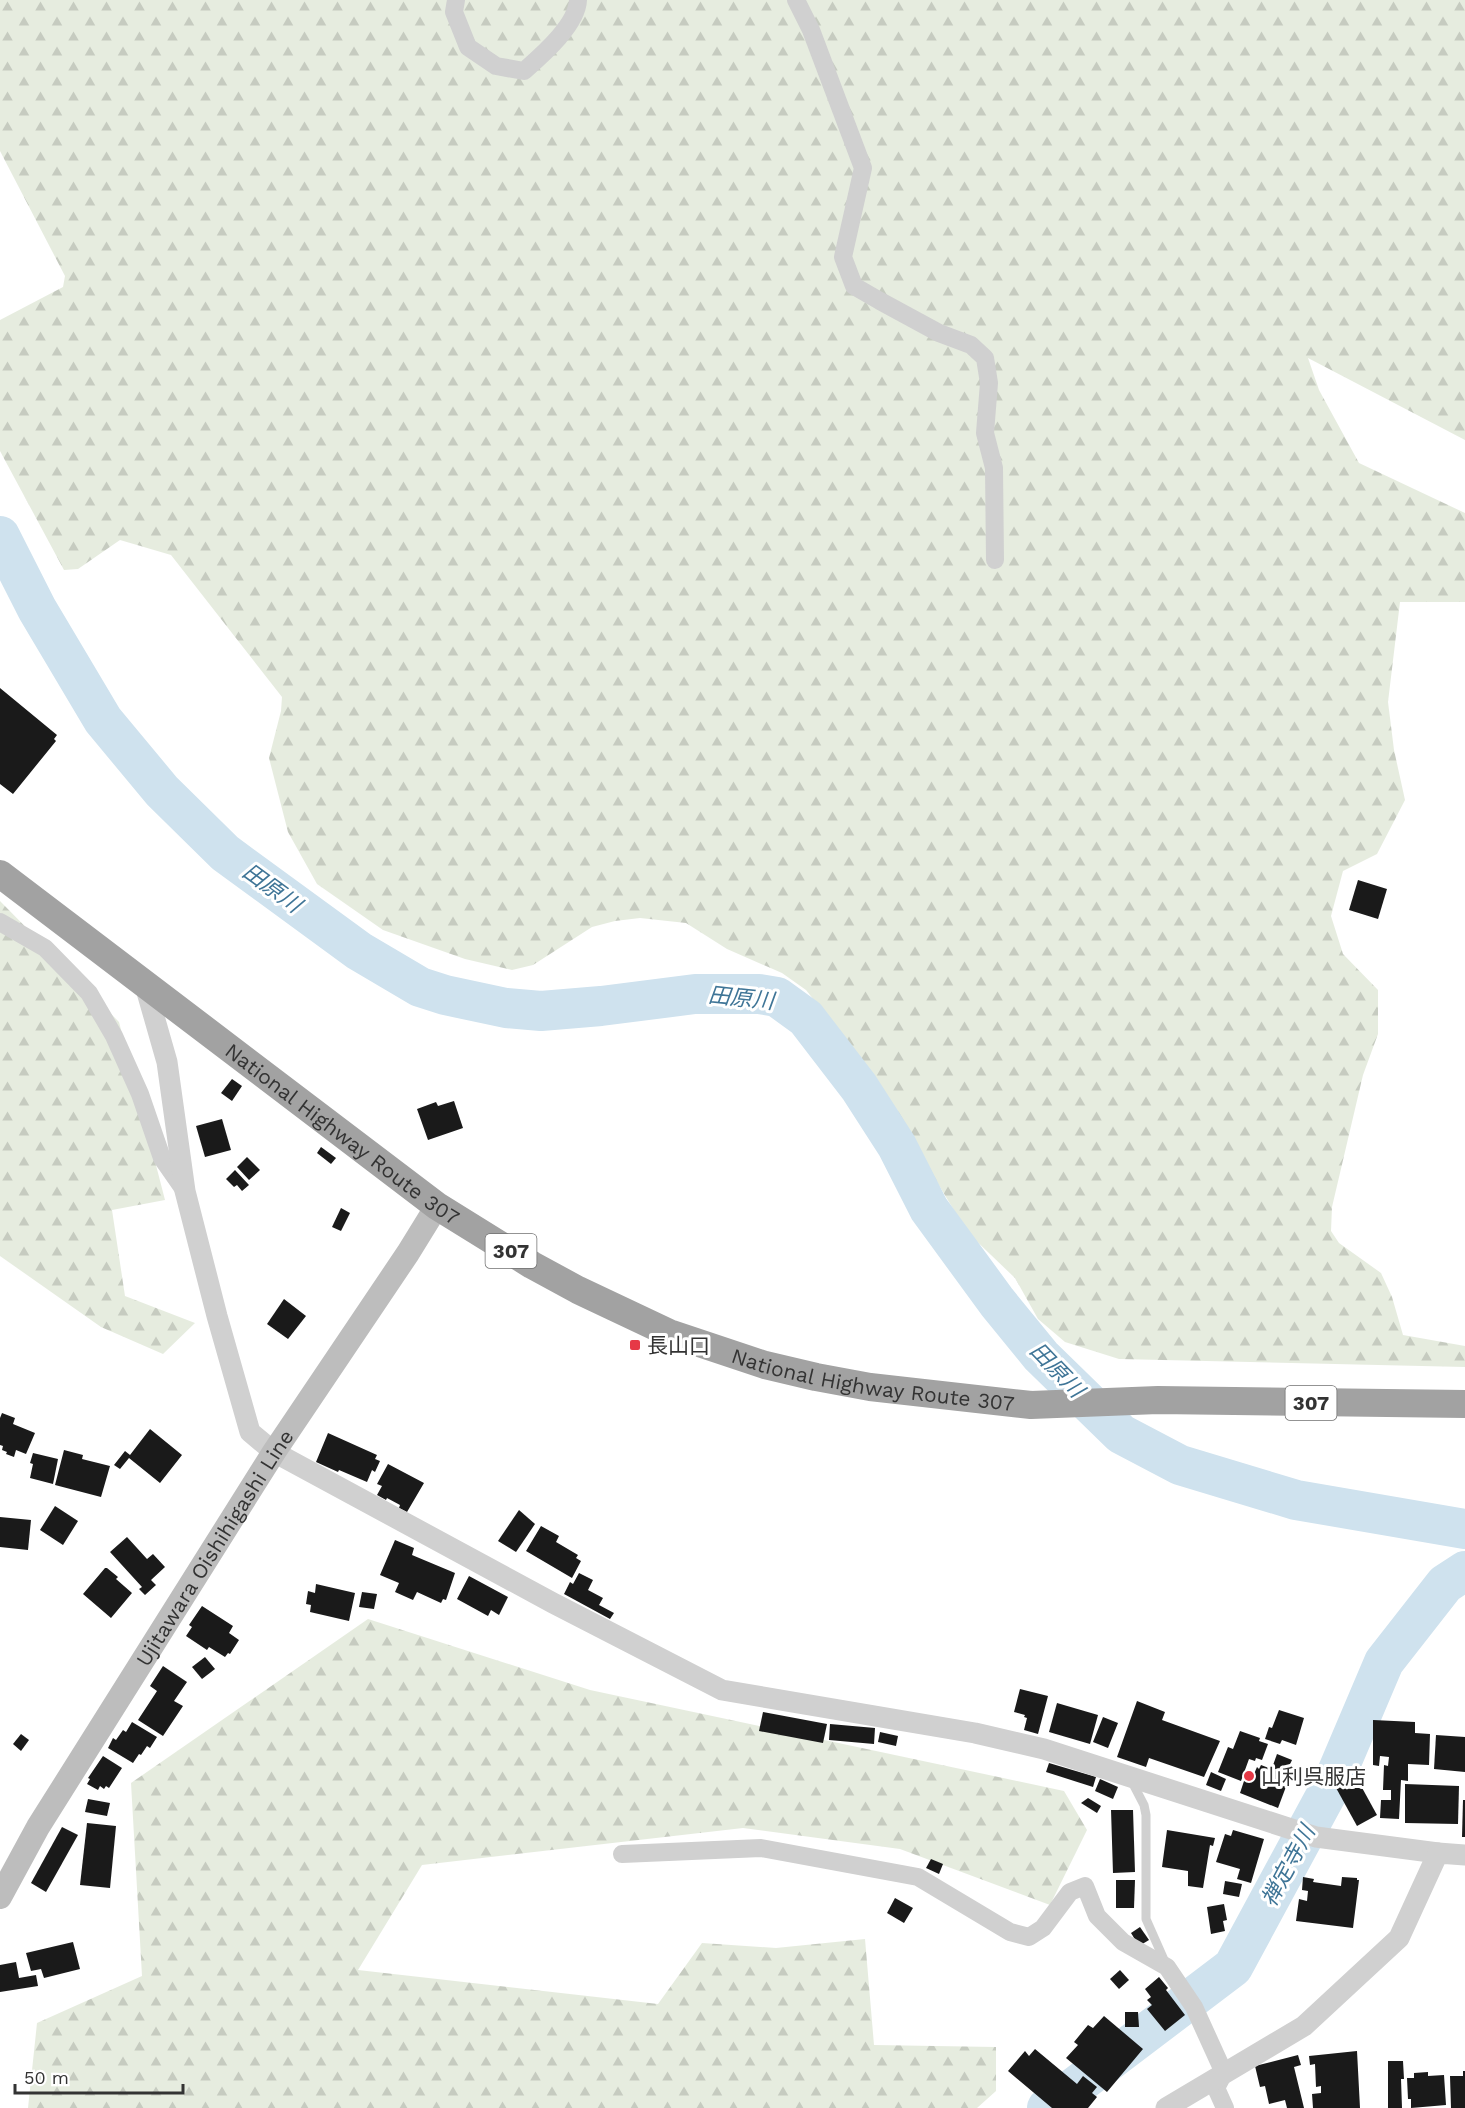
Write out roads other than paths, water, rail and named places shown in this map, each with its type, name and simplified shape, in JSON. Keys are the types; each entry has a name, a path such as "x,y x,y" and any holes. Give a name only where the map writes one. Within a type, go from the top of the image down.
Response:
{"highway":[{"name":"National Highway Route 307","path":"0,874 438,1206 532,1265 578,1290 669,1333 765,1365 848,1383 1031,1405 1158,1400 1465,1404"}],"main road":[{"name":"Ujitawara Oishihigashi Line","path":"0,1897 38,1827 274,1452 438,1206"}],"street":[{"path":"456,0 454,12 468,47 496,66 524,71 552,45 578,9 578,0"},
{"path":"796,0 811,30 863,168 843,257 854,286 939,333 971,345 985,358 989,383 985,433 994,468 995,560"},
{"path":"0,922 45,948 89,993 114,1036 140,1094 162,1158 185,1191"},
{"path":"145,985 167,1062 185,1191 250,1432 274,1452 553,1603 722,1690 975,1733 1044,1749 1316,1837 1465,1855"},
{"path":"622,1854 761,1848 918,1877 1010,1932 1029,1936 1043,1928 1070,1892 1084,1886 1097,1916 1123,1942 1167,1967 1194,2007 1224,2073"},
{"path":"1166,2108 1304,2026 1399,1938 1438,1853"},
{"path":"1224,2073 1216,2088 1225,2108"}],"lane":[{"path":"1129,1776 1146,1815 1146,1919 1167,1967"}],"waterway":[{"name":"田原川","path":"0,536 37,609 103,720 162,791 225,853 359,951 420,987 445,995 506,1008 541,1011 695,994 759,994 777,997 806,1018 859,1087 897,1146 929,1209 997,1302 1041,1356 1121,1434 1180,1465 1296,1500 1465,1529"},
{"name":"禅定寺川","path":"1047,2108 1233,1967 1333,1782 1384,1662 1445,1584 1465,1571"}],"place":[{"name":"長山口","path":"635,1345"},
{"name":"山利呉服店","path":"1249,1776"}]}
